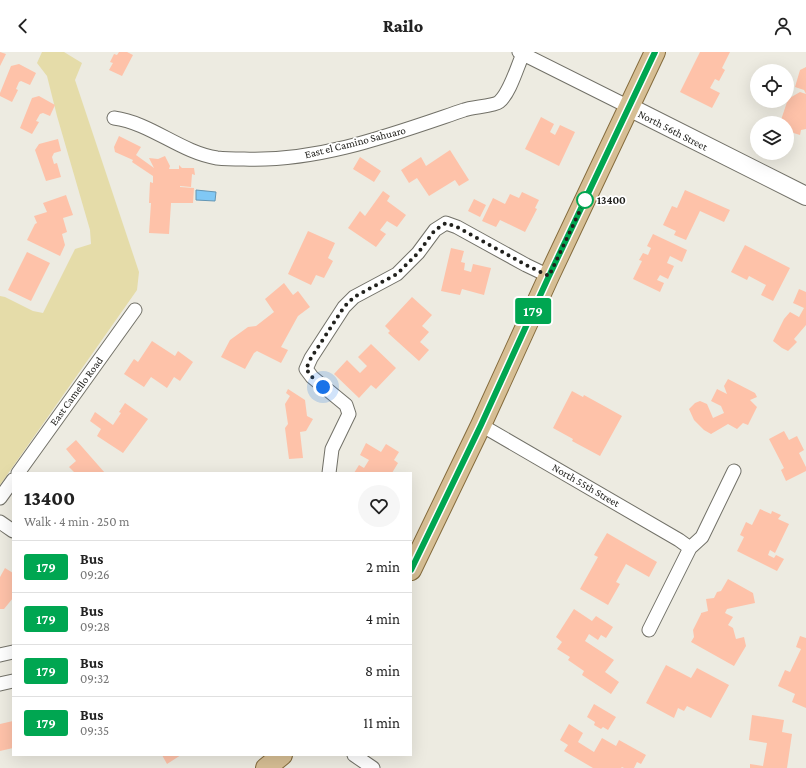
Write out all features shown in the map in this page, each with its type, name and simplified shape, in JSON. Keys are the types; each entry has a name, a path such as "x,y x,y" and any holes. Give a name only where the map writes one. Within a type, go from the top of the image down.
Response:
{"main road":[{"path":"412,568 481,425 549,276 655,52"},
{"name":"North 56th Street","path":"629,107 806,196"},
{"path":"266,768 281,756"}],"street":[{"name":"North 56th Street","path":"521,53 629,107"},
{"name":"East el Camino Sahuaro","path":"114,118 144,126 192,151 218,158 260,160 296,157 331,151 394,133 468,109 498,103 506,95 521,53"},
{"path":"329,472 332,449 349,414 346,405 312,377 306,369 311,358 344,307 354,297 397,274 418,253 435,230 446,223 457,227 549,276"},
{"name":"East Camello Road","path":"19,472 135,310"},
{"name":"North 55th Street","path":"481,425 679,540 690,548"},
{"path":"650,630 690,548 702,537 734,471"},
{"path":"0,498 12,481"},
{"path":"0,522 12,530"},
{"path":"0,655 12,652"},
{"path":"0,684 12,681"},
{"path":"356,756 374,768"}],"shaded area":[{"path":"42,52 64,52 82,63 75,80 139,272 137,290 0,485 0,296 33,311 43,313 75,249 91,244 90,230 47,76 37,63"}],"water":[{"path":"196,190 216,192 215,201 196,200"}],"building":[{"path":"0,52 6,54 0,66"},
{"path":"119,52 127,52 133,55 122,76 109,70 113,63 110,62 114,54 117,55"},
{"path":"700,52 730,52 722,68 725,70 719,81 715,79 710,88 720,93 712,108 680,92"},
{"path":"19,64 36,73 30,85 21,81 19,82 16,89 18,90 12,102 0,96 0,93 11,66"},
{"path":"806,67 806,94 804,90 795,87 800,70"},
{"path":"800,92 806,94 806,129 801,130 800,135 794,133 794,116 782,116 785,108 794,108 794,96"},
{"path":"39,96 55,105 50,116 43,113 40,114 36,121 39,122 32,134 20,128 32,98"},
{"path":"541,117 554,124 550,132 555,135 560,125 575,132 559,166 525,149"},
{"path":"119,136 141,147 136,155 154,168 149,158 158,159 165,156 170,166 169,169 179,169 179,165 182,168 194,168 195,175 192,174 191,187 180,186 194,188 193,203 171,203 169,234 149,233 151,203 149,203 150,182 153,183 153,176 132,162 133,160 115,152 114,147"},
{"path":"58,139 61,151 54,153 52,157 54,164 57,163 61,177 46,181 35,150 39,144"},
{"path":"450,150 469,180 459,186 455,180 429,196 417,178 409,183 401,170 421,157 426,166"},
{"path":"360,157 381,171 374,182 353,169"},
{"path":"685,190 730,210 724,222 700,211 686,240 674,235 676,231 663,225 672,206 677,208"},
{"path":"383,191 390,196 387,201 406,215 397,227 387,221 380,230 386,234 376,247 348,228 360,211 365,216"},
{"path":"522,192 539,200 535,208 537,209 525,232 500,220 496,227 482,221 493,198 505,204 510,194 519,198"},
{"path":"66,195 73,215 63,218 67,232 62,234 65,245 60,256 27,240 35,224 37,223 34,216 47,212 43,203"},
{"path":"474,199 486,205 480,217 468,211"},
{"path":"308,231 335,243 328,258 333,261 324,278 316,275 311,285 288,274"},
{"path":"653,234 687,250 682,262 670,256 667,263 674,266 668,279 660,275 657,280 664,283 660,292 633,279 642,261 639,260 643,253 648,255 651,248 647,246"},
{"path":"745,245 790,268 773,301 761,295 766,285 749,276 747,280 731,272"},
{"path":"451,248 464,251 461,262 465,263 464,270 471,272 473,264 491,268 484,295 462,289 460,295 441,291"},
{"path":"27,252 50,263 31,301 8,290"},
{"path":"284,283 293,295 298,291 310,307 298,316 281,347 288,350 281,363 257,351 254,353 245,369 221,357 230,340 248,327 256,326 274,312 265,299"},
{"path":"799,289 806,292 806,325 794,339 797,342 788,351 773,341 784,319 790,312 799,317 804,308 793,303"},
{"path":"412,297 432,315 422,326 429,332 420,342 429,350 419,361 388,333 390,331 385,326"},
{"path":"152,341 175,356 178,351 193,362 180,381 174,377 167,388 151,377 144,387 124,374 134,359 138,362"},
{"path":"371,344 396,368 376,389 371,385 359,398 334,374 347,360 360,373 367,366 358,357"},
{"path":"728,379 755,393 757,397 750,400 757,407 748,425 743,423 737,429 728,424 711,434 704,430 694,420 689,409 695,403 700,401 707,404 713,418 724,413 721,406 711,401 717,389 727,394 724,386"},
{"path":"288,389 305,400 307,416 313,419 306,431 300,432 303,458 289,459 285,428 288,424 285,404 290,396 286,393"},
{"path":"572,391 583,397 584,395 622,416 600,456 572,441 573,439 553,428"},
{"path":"125,403 148,419 123,453 97,436 101,429 90,421 95,412 113,425 121,413 119,412"},
{"path":"784,431 789,440 797,436 804,450 799,453 806,467 806,471 786,481 781,470 784,468 769,439"},
{"path":"76,440 104,472 74,472 69,467 76,461 66,449"},
{"path":"366,443 381,452 386,444 399,452 394,460 398,463 393,472 355,472 359,465 364,468 369,460 360,455"},
{"path":"760,509 771,514 772,511 781,515 778,519 789,524 775,553 770,550 768,555 774,558 776,555 784,559 777,571 737,551 744,537 740,535 746,522 752,525"},
{"path":"607,533 657,562 649,577 626,564 616,582 620,584 608,605 580,589 598,557 594,555"},
{"path":"5,568 12,572 12,599 4,609 0,609 0,577"},
{"path":"728,579 753,593 755,603 727,609 725,613 733,617 728,625 733,628 736,639 744,637 746,646 734,666 691,642 694,637 693,630 701,613 708,611 706,599 714,598 717,592 721,591"},
{"path":"574,609 592,621 596,616 613,627 606,638 601,635 598,640 589,634 585,641 614,660 605,672 619,682 611,694 582,675 584,671 568,660 570,657 557,649 562,642 556,637"},
{"path":"800,636 806,638 806,708 792,702 795,694 778,686 785,670 790,672 801,649 796,647"},
{"path":"666,665 691,678 697,668 729,685 711,718 687,706 684,711 678,708 674,718 646,703"},
{"path":"594,704 616,717 608,730 603,727 601,729 594,725 595,722 587,717"},
{"path":"752,715 784,720 782,732 792,734 787,768 750,768 750,764 763,766 767,743 749,740"},
{"path":"12,721 12,748 0,751 0,724"},
{"path":"569,724 583,733 578,742 594,752 602,738 616,746 619,740 646,755 641,764 637,762 634,768 593,768 564,751 568,745 560,740"},
{"path":"163,756 179,756 167,764"}],"bus line":[{"name":"179","path":"412,568 481,425 549,276 655,52"}],"place":[{"name":"13400","path":"585,200"}],"route":[{"path":"323,387 306,369 311,358 344,307 354,297 370,290 397,274 418,253 435,230 446,223 457,227 549,276 585,200"}]}
